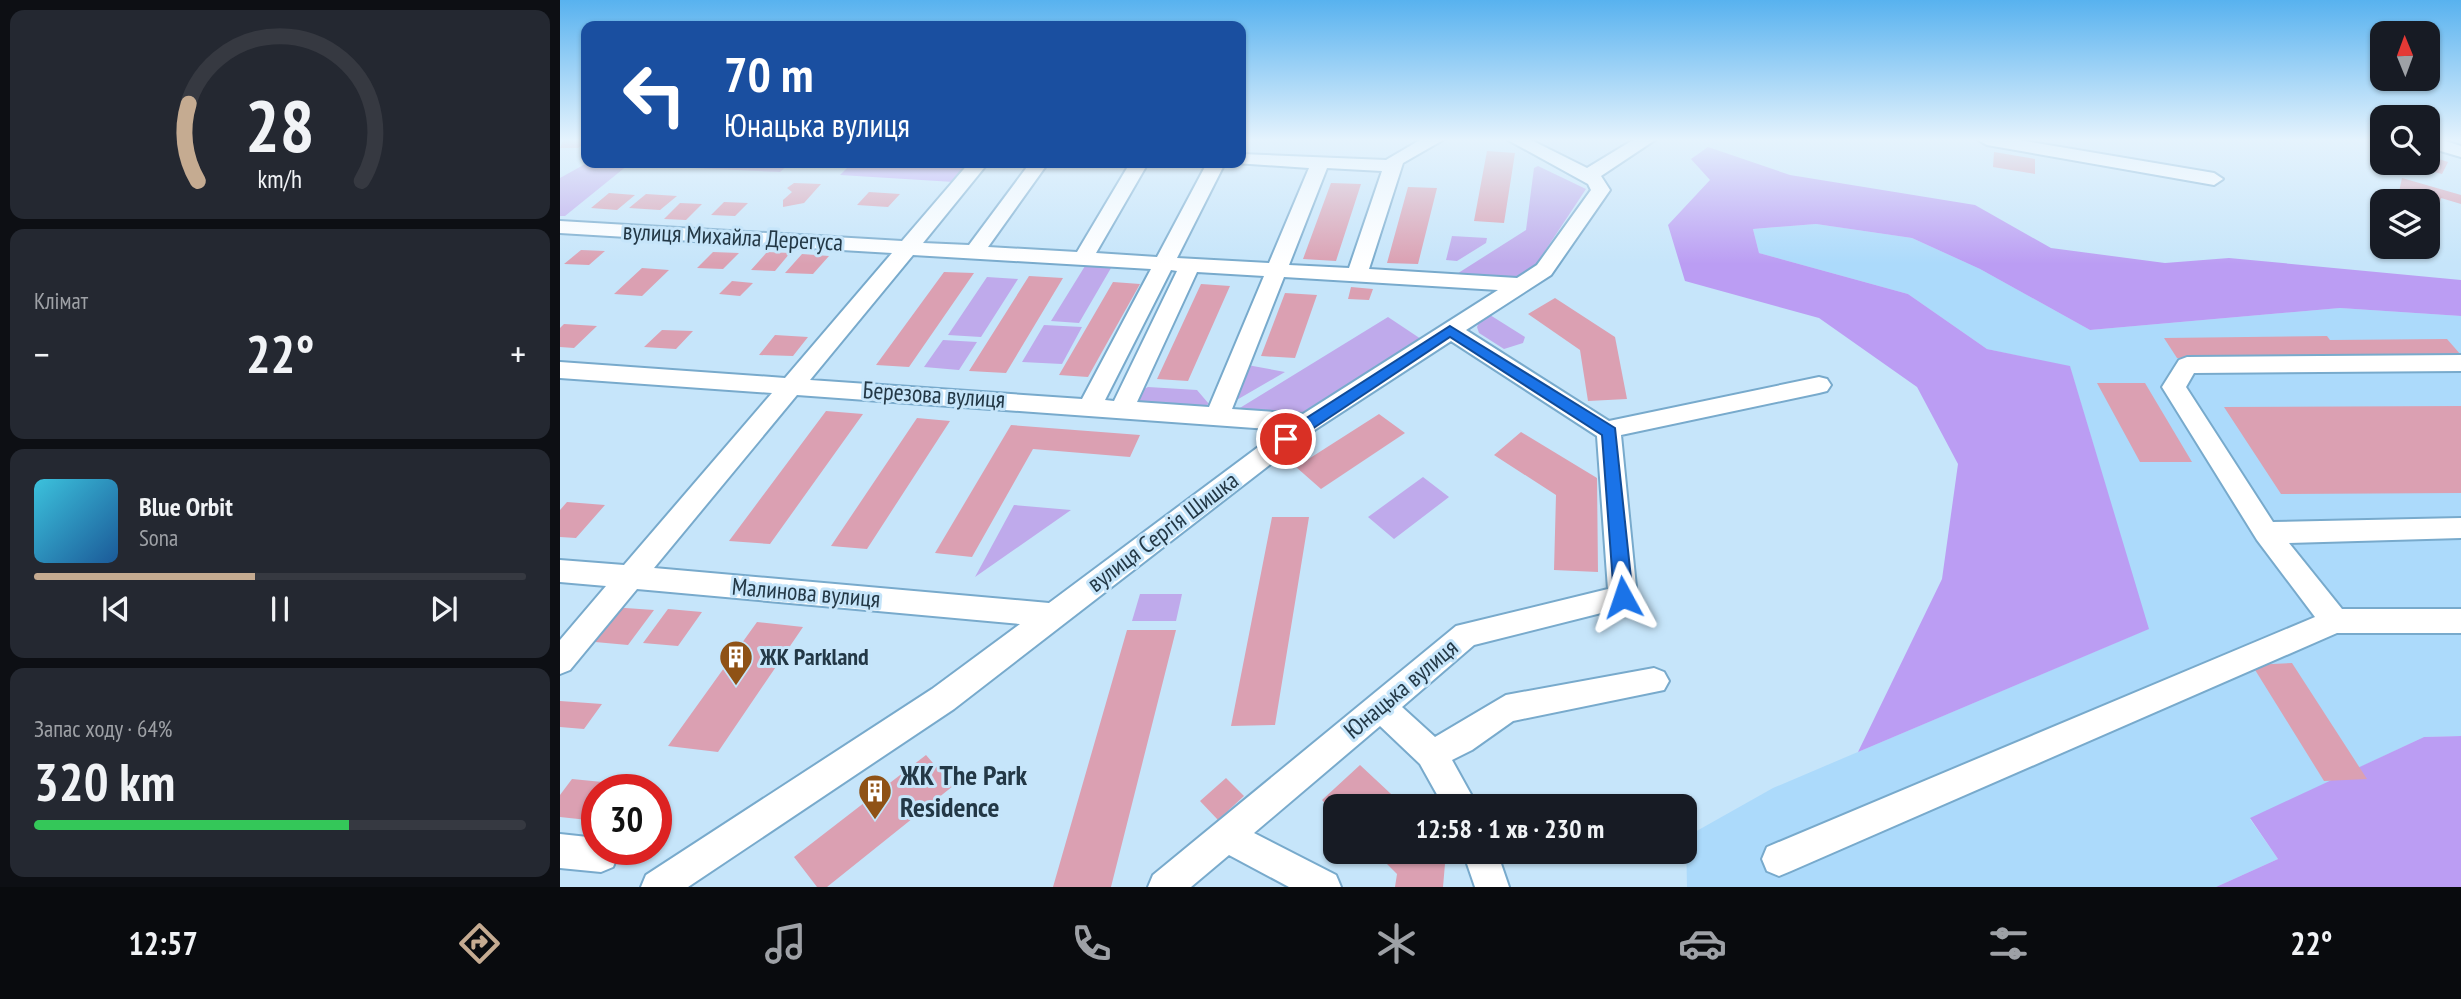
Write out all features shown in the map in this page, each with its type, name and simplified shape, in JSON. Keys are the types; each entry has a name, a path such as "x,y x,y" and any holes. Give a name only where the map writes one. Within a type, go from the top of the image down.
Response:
{"street":[{"path":"560,661 963,181"},
{"path":"975,251 1026,181"},
{"path":"1084,257 1128,181"},
{"path":"1090,406 1206,181"},
{"path":"1217,416 1312,181"},
{"path":"1357,275 1388,181"},
{"name":"вулиця Сергія Шишка","path":"658,887 943,699 1307,423 1544,270 1601,190 1595,181"},
{"name":"вулиця Михайла Дерегуса","path":"560,227 1521,285"},
{"path":"1122,409 1191,264"},
{"path":"1464,282 1475,315"},
{"path":"1450,330 1606,430 1819,385"},
{"path":"2335,621 2266,533 2174,387 2187,365 2461,363"},
{"name":"Березова вулиця","path":"560,370 1307,423"},
{"name":"Юнацька вулиця","path":"1165,887 1466,635 1623,597 1609,432 1606,430"},
{"path":"2266,533 2461,528"},
{"name":"Малинова вулиця","path":"560,570 1053,615"},
{"path":"1779,859 2335,621 2461,621"},
{"path":"1431,754 1461,740 1506,709 1654,681"},
{"path":"1379,706 1431,754 1454,794"},
{"path":"1226,836 1324,887"},
{"path":"560,851 581,853"},
{"path":"1484,864 1492,887"}],"shaded area":[{"path":"560,181 608,181 565,216 560,216"},
{"path":"1532,181 1570,181 1586,189 1535,266 1514,279 1452,277 1526,230"},
{"path":"1709,181 1829,181 1975,205 2051,248 2165,263 2229,258 2461,280 2461,316 2340,308 2090,330 1980,269 1912,238 1816,224 1753,229 1759,253 1908,294 1987,349 2070,366 2149,629 1858,752 1942,579 1958,464 1917,387 1819,318 1685,281 1668,225"},
{"path":"1816,224 1912,238 1980,269 2090,330 2340,308 2461,316 2461,736 2424,737 2250,819 2278,859 2216,887 1687,887 1687,864 1697,864 1697,831 1773,788 2148,629 2070,367 1987,349 1908,294 1759,253 1753,229"},
{"path":"1452,236 1487,238 1486,243 1457,261 1446,260"},
{"path":"1085,266 1111,268 1079,323 1051,321"},
{"path":"987,277 1018,279 981,337 948,335"},
{"path":"1490,315 1525,337 1523,343 1504,349 1479,333 1479,322"},
{"path":"1388,317 1421,339 1292,419 1230,414"},
{"path":"1044,325 1082,327 1062,364 1022,362"},
{"path":"943,340 977,342 959,370 924,367"},
{"path":"1242,364 1285,372 1228,405"},
{"path":"1148,387 1197,390 1209,404 1202,407 1135,401 1133,394"},
{"path":"1423,477 1449,497 1394,539 1368,517"},
{"path":"1014,505 1071,510 975,577"},
{"path":"1140,594 1182,594 1176,621 1132,621"},
{"path":"2461,736 2461,887 2216,887 2278,859 2250,818 2424,737"}],"building":[{"path":"1481,181 1511,181 1504,223 1474,221"},
{"path":"2401,181 2414,181 2461,195 2461,204 2441,198 2440,202 2440,189 2400,189"},
{"path":"794,183 821,184 804,203 783,207 783,200 792,192 787,188"},
{"path":"1331,183 1361,184 1336,261 1303,259"},
{"path":"1408,187 1437,188 1418,264 1387,263"},
{"path":"869,192 900,194 888,207 857,205"},
{"path":"609,193 635,195 617,210 591,208"},
{"path":"646,194 677,196 660,210 629,208"},
{"path":"724,202 748,203 735,216 711,215"},
{"path":"680,203 702,204 686,220 664,219"},
{"path":"581,250 605,251 589,265 564,264"},
{"path":"713,252 739,253 723,269 697,268"},
{"path":"767,252 790,253 775,271 751,270"},
{"path":"802,254 829,256 813,274 785,273"},
{"path":"642,268 669,270 642,296 614,294"},
{"path":"944,272 974,273 909,367 876,365"},
{"path":"1029,276 1063,278 1006,373 969,371"},
{"path":"732,281 753,283 740,296 719,294"},
{"path":"1113,282 1140,284 1088,377 1059,375"},
{"path":"1201,284 1230,286 1188,381 1157,379"},
{"path":"1351,287 1373,289 1369,300 1348,299"},
{"path":"1285,293 1317,295 1295,358 1261,356"},
{"path":"1555,298 1615,337 1627,399 1588,401 1580,350 1528,314"},
{"path":"564,324 597,326 574,348 560,347 560,328"},
{"path":"662,330 693,331 676,349 644,347"},
{"path":"775,335 808,337 793,356 759,355"},
{"path":"2327,336 2330,340 2447,339 2461,355 2177,358 2164,338"},
{"path":"2097,383 2145,383 2192,462 2140,462"},
{"path":"2461,406 2461,493 2281,494 2224,407"},
{"path":"826,411 863,414 770,544 729,541"},
{"path":"1379,414 1405,433 1321,489 1296,467"},
{"path":"917,418 950,421 867,549 831,546"},
{"path":"1011,425 1140,435 1130,457 1033,449 972,557 935,553"},
{"path":"1521,432 1597,478 1598,572 1554,570 1556,495 1494,455"},
{"path":"567,502 605,505 576,538 560,537 560,510"},
{"path":"1272,517 1309,517 1275,725 1231,726"},
{"path":"611,607 654,610 628,645 584,641"},
{"path":"668,609 702,612 678,646 643,643"},
{"name":"ЖК Parkland","path":"757,622 803,627 718,752 668,746"},
{"path":"1127,630 1176,630 1111,887 1053,887"},
{"path":"2292,663 2367,779 2324,781 2252,665"},
{"path":"560,701 602,704 584,729 560,727"},
{"name":"ЖК The Park Residence","path":"926,755 953,786 827,887 817,887 794,857"},
{"path":"1360,765 1391,794 1329,794"},
{"path":"1226,778 1244,796 1218,820 1200,801"},
{"path":"572,779 581,780 581,819 560,817 560,795"},
{"path":"1387,864 1445,864 1443,887 1395,887 1397,874"}],"place":[{"name":"ЖК Parkland","path":"736,687"},
{"name":"ЖК The Park Residence","path":"875,821"}],"route":[{"path":"1286,439 1450,330 1609,432 1623,597"}]}
